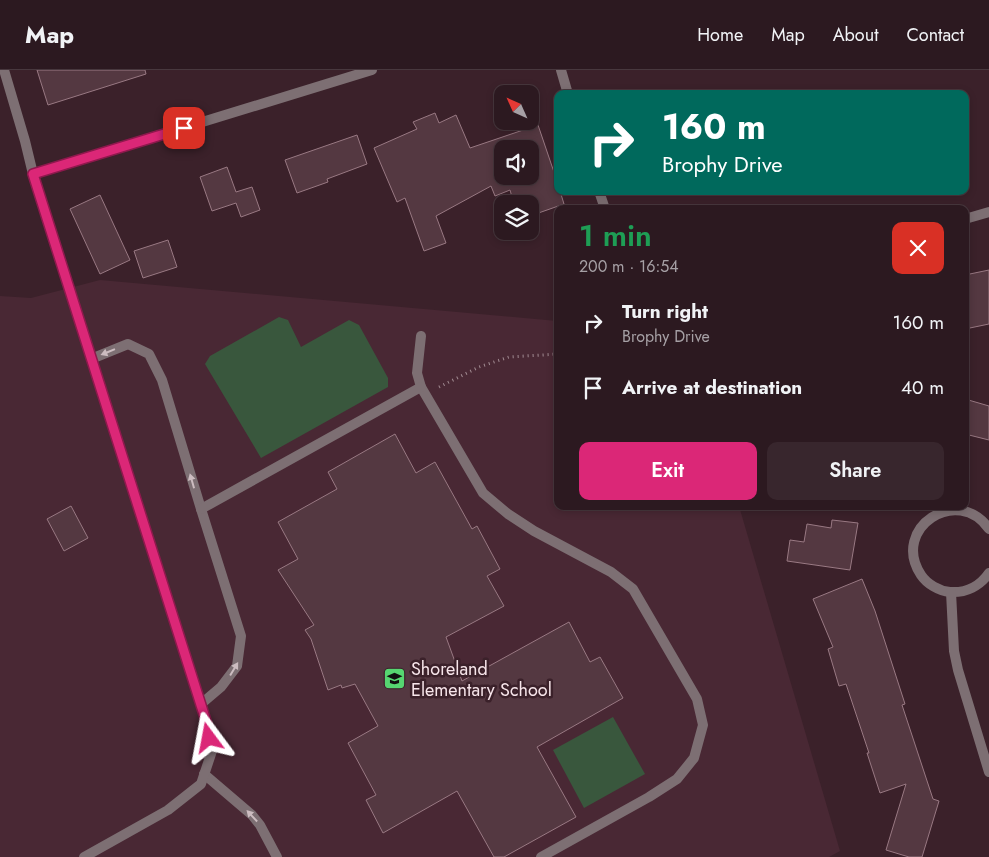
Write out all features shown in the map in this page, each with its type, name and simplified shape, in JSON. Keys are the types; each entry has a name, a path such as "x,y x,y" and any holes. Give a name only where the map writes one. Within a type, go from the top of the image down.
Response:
{"street":[{"path":"4,70 33,174 201,704 212,751 201,784 168,810 84,857"},
{"path":"33,174 372,70"},
{"path":"561,70 567,90"},
{"path":"969,218 989,212"},
{"path":"421,336 417,373 423,391 482,492 508,514 534,531 611,572 633,589 697,699 703,725 694,758 677,779 649,797 541,857"},
{"path":"91,359 128,344 149,354 162,380 241,636 237,666 221,687 201,704"},
{"path":"201,509 423,391"},
{"path":"989,529 980,519 971,514 960,510 949,510 939,513 922,525 916,534 913,550 916,568 923,579 934,587 951,592 969,590 979,584 989,572"},
{"path":"951,592 954,651 958,670 989,772"},
{"path":"204,774 252,815 260,825 277,857"}],"path":[{"path":"423,391 479,366 510,357 554,354"}],"shaded area":[{"name":"Shoreland Elementary School","path":"100,280 554,321 554,510 740,510 840,851 829,857 0,857 0,296 31,298"}],"green space":[{"path":"279,317 288,320 301,347 349,320 359,325 388,378 388,387 261,458 205,364 210,356"},
{"path":"613,717 645,774 584,808 553,750"}],"building":[{"path":"37,70 145,70 146,74 48,105"},
{"path":"435,113 439,123 456,115 470,148 523,130 539,130 539,128 554,172 554,195 561,195 564,204 554,205 554,208 539,213 539,195 511,195 510,190 495,195 491,186 436,216 446,243 424,251 405,198 397,202 374,148 417,129 413,122"},
{"path":"357,135 367,164 327,179 328,182 297,193 285,160"},
{"path":"227,167 236,192 252,187 260,210 241,217 236,203 212,211 200,177"},
{"path":"100,195 130,260 100,274 70,209"},
{"path":"168,240 177,267 143,278 134,251"},
{"path":"989,270 989,324 969,328 969,274"},
{"path":"969,400 989,406 989,440 969,435"},
{"path":"395,434 416,473 435,462 472,529 477,526 500,569 487,576 504,606 446,637 462,681 569,622 590,662 600,657 623,698 537,747 576,817 504,857 494,857 457,791 383,833 366,800 376,795 348,743 378,726 355,684 342,688 341,685 328,690 311,639 305,630 314,625 278,570 298,559 278,522 337,489 328,472"},
{"path":"71,506 88,538 64,551 47,519"},
{"path":"832,520 858,523 850,570 787,561 790,540 804,542 807,524 831,528"},
{"path":"862,579 875,611 905,704 902,705 933,799 939,801 922,857 909,857 886,850 906,784 880,793 846,684 839,686 828,649 833,647 813,599"}],"place":[{"name":"Shoreland Elementary School","path":"395,679"}],"route":[{"path":"184,128 33,174 207,724 209,738"}]}
